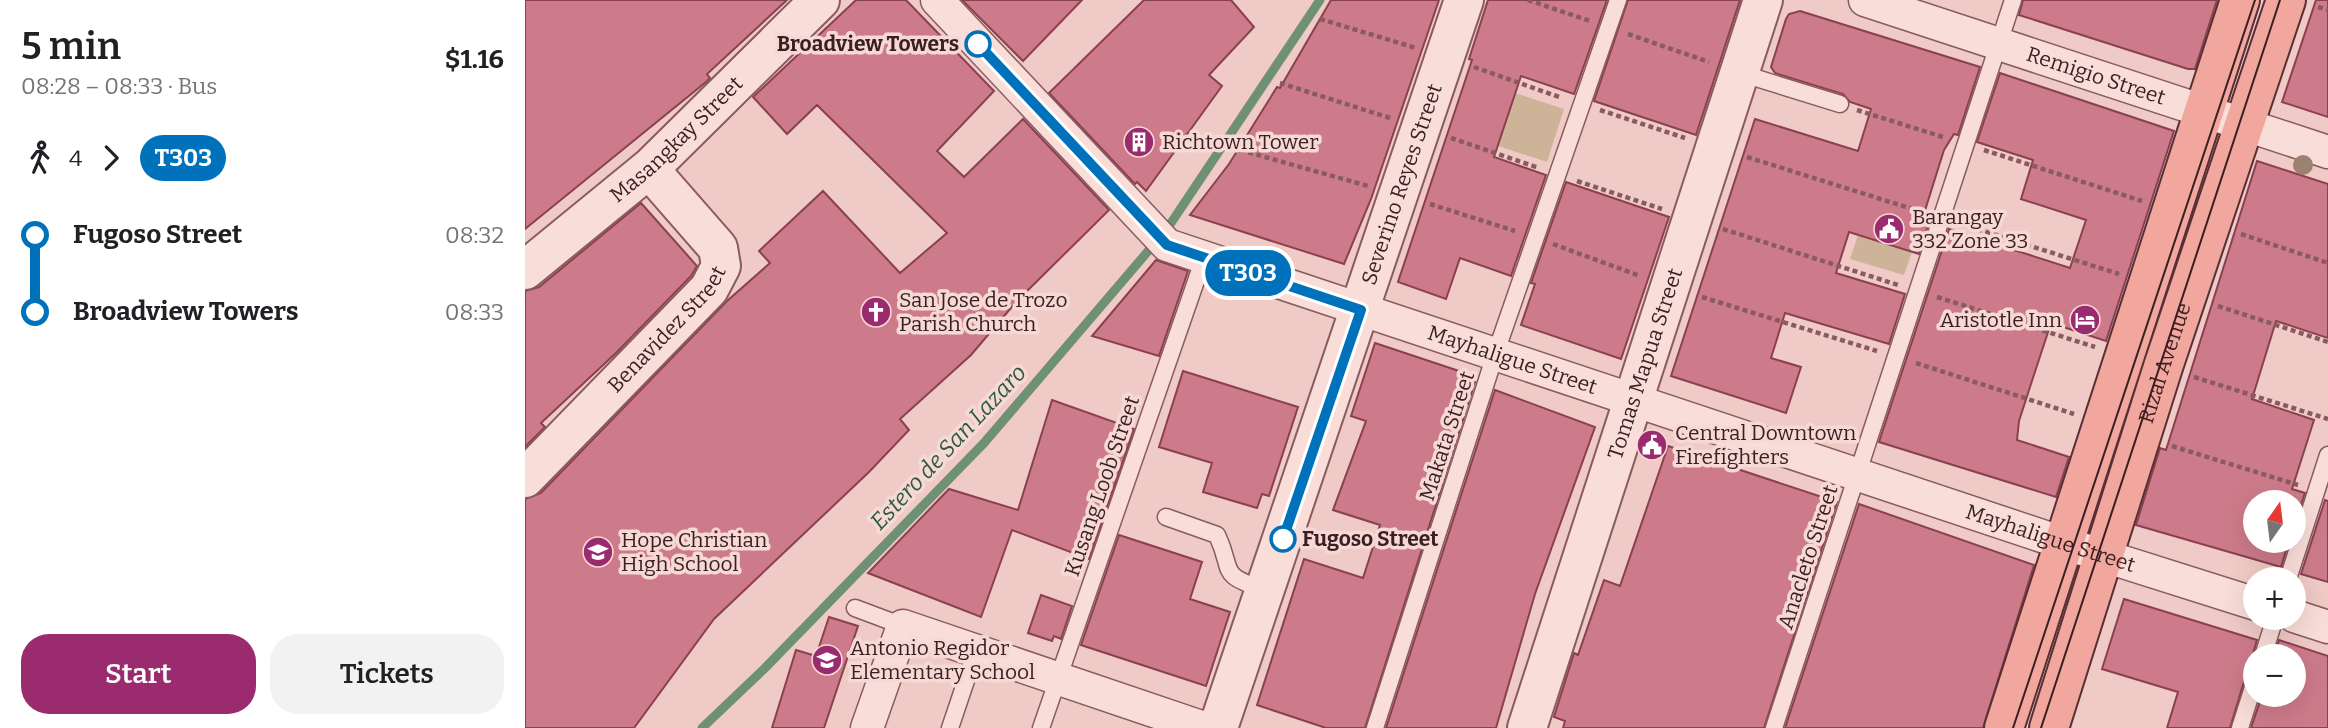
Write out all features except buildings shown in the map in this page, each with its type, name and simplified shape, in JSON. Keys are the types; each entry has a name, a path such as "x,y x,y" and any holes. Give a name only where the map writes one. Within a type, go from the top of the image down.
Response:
{"main road":[{"name":"Rizal Avenue","path":"2004,728 2202,110 2240,0"},
{"name":"Rizal Avenue","path":"2049,728 2163,367 2285,0"}],"street":[{"name":"Masangkay Street","path":"525,271 649,169 820,0"},
{"name":"Mayhaligue Street","path":"937,0 1167,245 2063,543 2243,600"},
{"name":"Severino Reyes Street","path":"1218,728 1464,0"},
{"name":"Tomas Mapua Street","path":"1527,728 1763,0"},
{"name":"Remigio Street","path":"1865,0 2328,152"},
{"name":"Benavidez Street","path":"525,478 709,289 721,266 718,248 649,169"},
{"path":"2306,620 2328,627"},
{"path":"867,728 903,626 1204,728"}],"lane":[{"name":"Makata Street","path":"1375,728 1495,355 1618,0"},
{"name":"Anacleto Street","path":"1774,728 2013,0"},
{"path":"1740,73 1840,104"},
{"name":"Kusang Loob Street","path":"1041,728 1204,258"},
{"path":"2292,567 2328,455"},
{"path":"1166,517 1217,535 1223,547 1225,567 1238,580 1265,590"},
{"path":"855,608 903,626"},
{"path":"950,728 976,651"},
{"path":"2240,728 2247,707"}],"path":[{"path":"1528,0 1740,73"},
{"path":"1840,104 2170,210"},
{"path":"2210,224 2328,263"},
{"path":"2187,296 2328,342"},
{"path":"2163,367 2328,419"},
{"path":"2141,436 2316,491"}],"shaded area":[{"path":"1515,93 1564,109 1547,162 1498,146"},
{"path":"1858,235 1912,252 1904,275 1850,259"}],"waterway":[{"name":"Estero de San Lazaro","path":"702,728 764,669 984,443 1167,229 1320,0"}],"tram line":[{"path":"2013,728 2255,0"},
{"path":"2041,728 2280,0"}],"bus line":[{"name":"T303","path":"978,44 1167,245 1361,310 1283,539"}],"place":[{"name":"Broadview Towers","path":"978,44"},
{"name":"Richtown Tower","path":"1139,142"},
{"name":"Barangay 332 Zone 33","path":"1889,229"},
{"name":"San Jose de Trozo Parish Church","path":"876,312"},
{"name":"Aristotle Inn","path":"2085,320"},
{"name":"Central Downtown Firefighters","path":"1652,445"},
{"name":"Fugoso Street","path":"1283,539"},
{"name":"Hope Christian High School","path":"598,552"},
{"name":"Antonio Regidor Elementary School","path":"827,660"}]}
